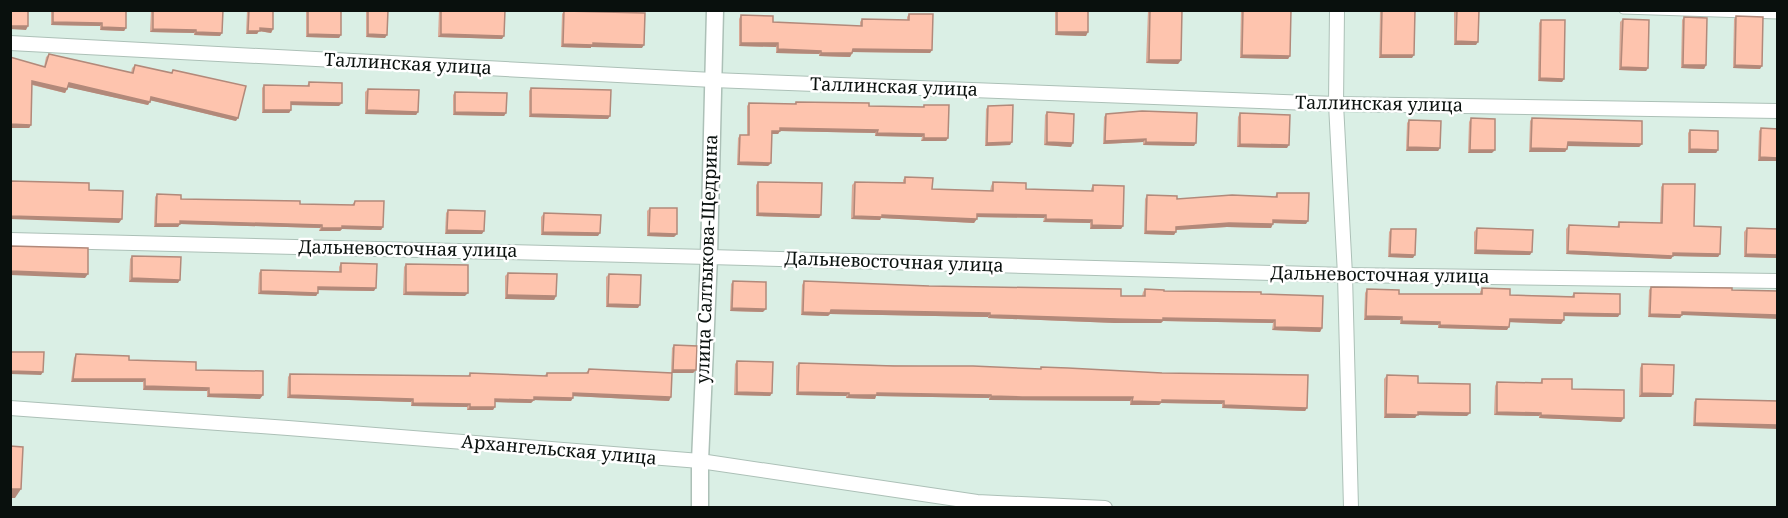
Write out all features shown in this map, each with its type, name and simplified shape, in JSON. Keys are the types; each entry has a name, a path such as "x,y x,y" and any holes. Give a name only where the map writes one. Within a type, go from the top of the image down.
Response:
{"street":[{"name":"улица Салтыкова-Щедрина","path":"700,507 715,10"},
{"path":"1337,10 1336,104 1345,275 1351,507"},
{"name":"Таллинская улица","path":"10,43 713,80 1336,104 1778,111"},
{"name":"Дальневосточная улица","path":"10,240 1345,275 1778,281"},
{"name":"Архангельская улица","path":"10,408 700,461 977,502 1105,507"}],"lane":[{"path":"1623,10 1778,15"}],"building":[{"path":"10,10 28,10 28,26 10,26"},
{"path":"53,10 126,10 126,28 102,27 102,23 53,22"},
{"path":"153,10 223,10 222,33 153,29"},
{"path":"249,10 273,10 273,29 260,28 260,31 248,31"},
{"path":"308,10 341,10 341,35 308,34"},
{"path":"368,10 388,10 387,35 368,34"},
{"path":"441,10 505,10 504,36 441,34"},
{"path":"1057,10 1088,10 1088,32 1057,32"},
{"path":"1150,10 1182,10 1181,60 1149,60"},
{"path":"1243,10 1291,10 1290,56 1242,55"},
{"path":"1382,10 1415,10 1414,55 1381,55"},
{"path":"1457,10 1479,10 1478,42 1456,41"},
{"path":"564,11 645,13 644,45 563,44"},
{"path":"909,14 933,14 932,50 853,49 852,53 821,53 821,51 778,49 778,43 741,43 741,15 773,16 773,22 862,26 862,19 909,20"},
{"path":"1736,16 1763,17 1762,66 1735,65"},
{"path":"1684,17 1707,18 1706,65 1683,65"},
{"path":"1623,19 1649,20 1648,68 1621,67"},
{"path":"1541,20 1565,20 1564,79 1540,78"},
{"path":"49,54 133,73 135,65 172,73 173,70 246,86 238,118 151,97 150,102 69,83 67,89 32,81 31,125 10,124 10,57 45,67"},
{"path":"309,82 342,83 342,103 291,102 291,110 264,110 264,85 309,86"},
{"path":"531,88 611,90 610,116 531,114"},
{"path":"368,89 419,90 418,112 367,110"},
{"path":"455,92 507,93 506,113 455,112"},
{"path":"796,102 869,103 869,106 949,105 948,138 924,138 924,134 877,133 878,130 780,128 780,131 772,131 771,163 739,162 740,135 749,135 749,103 796,104"},
{"path":"1013,105 1012,142 987,143 988,106"},
{"path":"1142,111 1197,113 1196,143 1146,142 1146,139 1105,141 1106,114"},
{"path":"1047,112 1074,114 1073,143 1047,142"},
{"path":"1240,113 1290,115 1289,145 1240,144"},
{"path":"1471,118 1495,119 1495,150 1470,150"},
{"path":"1532,118 1642,121 1642,144 1568,142 1567,149 1531,148"},
{"path":"1409,120 1441,121 1440,148 1408,147"},
{"path":"1761,128 1778,129 1778,158 1760,157"},
{"path":"1690,130 1718,131 1718,150 1690,149"},
{"path":"905,177 933,178 932,189 993,191 993,182 1026,183 1026,189 1093,191 1093,185 1124,186 1123,226 1092,225 1092,220 1046,219 1046,215 977,214 977,219 854,216 855,182 905,183"},
{"path":"10,181 89,183 89,190 123,191 122,219 10,216"},
{"path":"758,182 822,183 821,215 758,213"},
{"path":"1663,184 1695,184 1694,226 1721,227 1720,254 1673,253 1673,256 1568,251 1569,225 1619,227 1619,222 1662,223"},
{"path":"1277,193 1309,193 1308,221 1273,220 1273,224 1229,223 1176,227 1176,232 1146,231 1147,195 1177,196 1177,199 1232,195 1277,197"},
{"path":"157,194 181,195 181,199 300,201 300,204 354,205 355,201 384,201 383,227 322,228 322,225 180,221 180,224 156,224"},
{"path":"650,208 677,208 677,234 649,233"},
{"path":"448,210 485,211 484,231 447,230"},
{"path":"544,213 601,215 600,233 543,232"},
{"path":"1477,228 1533,230 1532,252 1476,250"},
{"path":"1747,228 1778,229 1778,255 1746,254"},
{"path":"1391,229 1416,229 1415,255 1390,254"},
{"path":"10,246 88,248 88,274 10,271"},
{"path":"132,256 181,257 180,280 132,278"},
{"path":"341,263 377,264 376,288 318,287 318,293 261,291 261,270 341,272"},
{"path":"406,264 468,265 468,293 406,292"},
{"path":"508,273 557,274 556,296 507,295"},
{"path":"609,274 641,275 640,305 608,304"},
{"path":"733,281 766,282 766,309 732,308"},
{"path":"804,281 929,286 1121,289 1121,296 1145,296 1145,289 1323,296 1322,328 1275,327 1275,320 1118,319 990,315 990,313 831,310 830,313 803,312"},
{"path":"1651,287 1778,291 1778,315 1682,312 1682,315 1650,314"},
{"path":"1482,288 1510,289 1510,295 1574,297 1574,293 1620,294 1620,314 1564,313 1564,320 1510,319 1509,327 1440,325 1440,322 1402,321 1402,317 1366,316 1367,289 1399,290 1399,294 1482,294"},
{"path":"674,345 697,346 696,370 673,370"},
{"path":"10,352 44,352 43,372 10,371"},
{"path":"76,354 129,356 129,360 196,362 196,370 263,371 263,395 209,394 209,388 145,386 145,379 73,379"},
{"path":"737,361 773,362 772,393 737,392"},
{"path":"799,363 1308,375 1307,408 1224,405 1224,401 1132,401 1133,397 877,393 877,395 849,395 849,393 798,392"},
{"path":"1642,364 1674,365 1673,394 1642,393"},
{"path":"589,369 672,373 671,397 573,393 573,398 495,399 495,407 470,407 470,404 413,403 413,399 290,395 290,374 470,376 470,373 547,376 547,373 588,373"},
{"path":"1387,375 1418,376 1418,383 1470,384 1470,413 1386,414"},
{"path":"1542,379 1572,379 1572,389 1624,390 1624,418 1497,412 1497,382 1542,383"},
{"path":"1696,399 1778,401 1778,425 1695,423"},
{"path":"10,446 23,447 21,489 10,489"}]}
